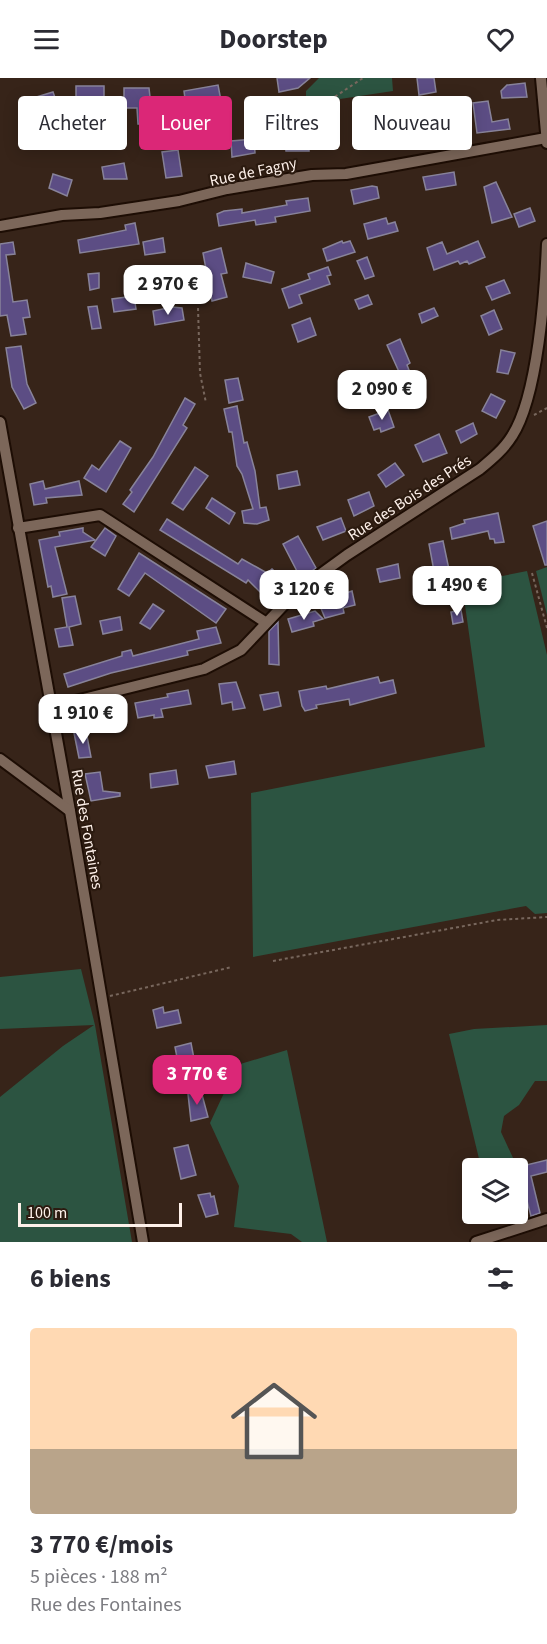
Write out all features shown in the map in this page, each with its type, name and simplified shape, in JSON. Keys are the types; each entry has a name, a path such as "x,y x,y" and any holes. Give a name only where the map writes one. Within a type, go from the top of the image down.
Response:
{"street":[{"path":"541,78 547,145"},
{"name":"Rue de Fagny","path":"0,226 62,215 100,213 179,201 227,189 312,175 346,174 546,138"},
{"name":"Rue des Bois des Prés","path":"51,707 204,669 241,650 265,622 296,592 347,555 480,469 500,452 513,435 523,413 544,299 547,244"},
{"name":"Rue des Fontaines","path":"0,422 70,811 142,1242"},
{"path":"18,528 100,515 265,622"},
{"path":"0,759 70,811"},
{"path":"476,1242 547,1219"}],"path":[{"path":"336,96 363,78"},
{"path":"198,308 200,373 206,403"},
{"path":"532,573 547,628"},
{"path":"273,961 497,920 547,917"},
{"path":"102,998 232,967"}],"green space":[{"path":"319,78 392,78 393,91 340,99 340,96 306,96 306,91"},
{"path":"547,567 547,615 536,571"},
{"path":"527,571 547,655 547,913 535,914 526,906 253,957 251,793 485,747 462,584"},
{"path":"81,969 95,1025 132,1242 0,1242 0,1097 63,1046 94,1025 0,1029 0,977"},
{"path":"547,1025 547,1081 535,1081 519,1105 504,1116 501,1132 513,1158 479,1158 449,1034 474,1029"},
{"path":"287,1050 327,1242 302,1242 291,1234 234,1227 239,1186 210,1123 237,1065"}],"building":[{"path":"277,78 310,78 298,88 279,92"},
{"path":"417,78 434,78 436,92 419,95"},
{"path":"525,83 527,97 502,98 501,91 507,85"},
{"path":"218,85 220,96 185,96 184,91"},
{"path":"76,86 104,86 104,96 76,96"},
{"path":"124,88 149,88 150,96 139,96 139,124 137,108 127,108 127,96 124,96"},
{"path":"53,92 54,96 40,96"},
{"path":"488,101 492,122 508,119 510,129 477,133 473,103"},
{"path":"244,140 244,150 255,150 255,153 232,157 232,141"},
{"path":"178,150 182,176 166,178 162,152"},
{"path":"286,150 309,151 286,151"},
{"path":"124,163 127,179 104,179 102,167"},
{"path":"454,172 456,185 426,190 423,177"},
{"path":"53,174 72,180 67,196 49,188"},
{"path":"496,182 512,217 492,223 484,187"},
{"path":"377,187 379,198 354,204 351,190"},
{"path":"308,198 310,211 275,217 276,222 256,225 255,220 219,226 217,214 224,211 242,209 242,213 287,205 286,201"},
{"path":"530,208 535,221 519,227 514,214"},
{"path":"386,218 388,224 395,222 398,231 368,239 364,224"},
{"path":"135,223 139,244 80,253 78,240 126,230 125,225"},
{"path":"163,238 165,252 145,255 143,242"},
{"path":"342,241 343,243 350,241 355,252 327,261 323,249"},
{"path":"478,241 485,257 469,264 467,261 460,264 458,261 434,270 427,248 442,242 447,254"},
{"path":"13,242 15,254 6,255 13,302 27,300 30,317 23,318 26,334 11,336 7,315 0,316 0,244"},
{"path":"221,248 227,273 221,274 227,297 212,301 203,253"},
{"path":"367,257 374,276 365,279 357,261"},
{"path":"246,263 274,272 271,283 243,277"},
{"path":"328,267 331,275 327,276 330,284 299,295 302,303 289,308 282,289 310,279 308,274"},
{"path":"99,273 99,288 90,290 88,274"},
{"path":"504,280 510,293 492,300 486,287"},
{"path":"368,295 372,304 359,309 355,300"},
{"path":"134,296 136,309 114,312 112,299"},
{"path":"97,306 101,328 92,329 88,307"},
{"path":"172,307 182,308 184,320 155,325 153,311"},
{"path":"434,308 438,316 422,323 419,314"},
{"path":"494,310 502,329 489,335 481,316"},
{"path":"310,318 316,335 298,342 292,325"},
{"path":"400,339 410,363 407,365 409,370 400,374 387,345"},
{"path":"21,346 27,384 36,403 24,409 12,387 6,348"},
{"path":"501,350 515,353 508,374 497,372"},
{"path":"238,378 243,400 229,403 225,380"},
{"path":"491,394 505,401 496,418 482,411"},
{"path":"185,398 195,404 183,425 187,428 134,512 123,504 153,457"},
{"path":"237,406 244,443 247,442 255,471 260,508 266,507 269,520 257,524 244,523 242,511 253,509 242,474 237,466 232,432 229,432 224,409"},
{"path":"388,410 394,427 381,432 380,428 374,430 369,417"},
{"path":"473,423 477,434 461,443 456,431"},
{"path":"439,434 447,453 423,462 415,445"},
{"path":"120,441 131,448 106,492 84,478 92,465 99,470"},
{"path":"395,463 404,475 386,487 378,475"},
{"path":"195,467 208,476 183,510 172,503"},
{"path":"297,471 300,485 279,489 277,475"},
{"path":"43,481 45,489 79,481 82,495 46,498 47,503 34,505 30,484"},
{"path":"369,492 374,506 354,516 348,500"},
{"path":"212,498 235,513 229,524 206,508"},
{"path":"498,513 504,542 495,543 494,539 490,539 488,531 452,539 450,528 465,523 464,520"},
{"path":"341,518 346,531 323,540 317,527"},
{"path":"167,519 238,564 242,559 267,573 272,569 283,579 266,598 248,580 246,583 160,530"},
{"path":"547,521 547,565 545,565 533,526"},
{"path":"83,528 83,532 95,540 55,547 67,594 53,597 51,586 48,587 39,540 60,536 59,532"},
{"path":"105,528 116,536 105,556 91,547"},
{"path":"298,536 316,568 301,579 283,544"},
{"path":"443,541 451,579 436,582 429,544"},
{"path":"139,553 226,609 216,623 145,573 129,596 118,589"},
{"path":"398,564 400,578 380,582 377,569"},
{"path":"352,591 355,605 343,608 344,613 325,618 320,606 345,598 343,594"},
{"path":"75,596 81,624 69,627 73,645 59,647 55,629 67,627 62,598"},
{"path":"153,604 164,611 150,629 140,623"},
{"path":"461,610 463,622 453,624 451,612"},
{"path":"315,611 323,619 313,622 314,626 292,632 288,619"},
{"path":"120,617 122,630 103,634 100,621"},
{"path":"278,622 279,665 269,664 269,631"},
{"path":"216,627 221,643 187,651 188,655 111,673 68,687 64,674 122,656 122,652 131,650 133,656 199,639 197,631"},
{"path":"378,677 380,683 393,680 396,693 350,705 349,699 316,705 317,708 305,711 302,706 299,691 326,686 327,689"},
{"path":"236,682 245,708 233,710 232,702 222,704 219,684"},
{"path":"188,690 191,704 161,709 163,717 154,718 154,715 138,718 135,703 168,697 167,694"},
{"path":"278,692 281,706 264,710 260,695"},
{"path":"118,713 120,727 104,729 101,716"},
{"path":"86,731 91,757 79,758 74,733"},
{"path":"234,761 236,774 209,778 206,766"},
{"path":"176,770 178,784 151,788 150,774"},
{"path":"100,772 103,791 120,793 120,796 91,801 85,774"},
{"path":"163,1007 164,1013 178,1010 181,1023 157,1028 153,1010"},
{"path":"191,1043 196,1069 180,1073 175,1047"},
{"path":"176,1069 177,1080 167,1082 164,1072"},
{"path":"201,1091 208,1117 191,1121 188,1094"},
{"path":"188,1145 196,1175 181,1179 174,1148"},
{"path":"547,1160 547,1172 531,1176 540,1213 531,1216 528,1205 528,1165"},
{"path":"210,1193 211,1197 214,1196 218,1214 206,1217 198,1195"}]}
